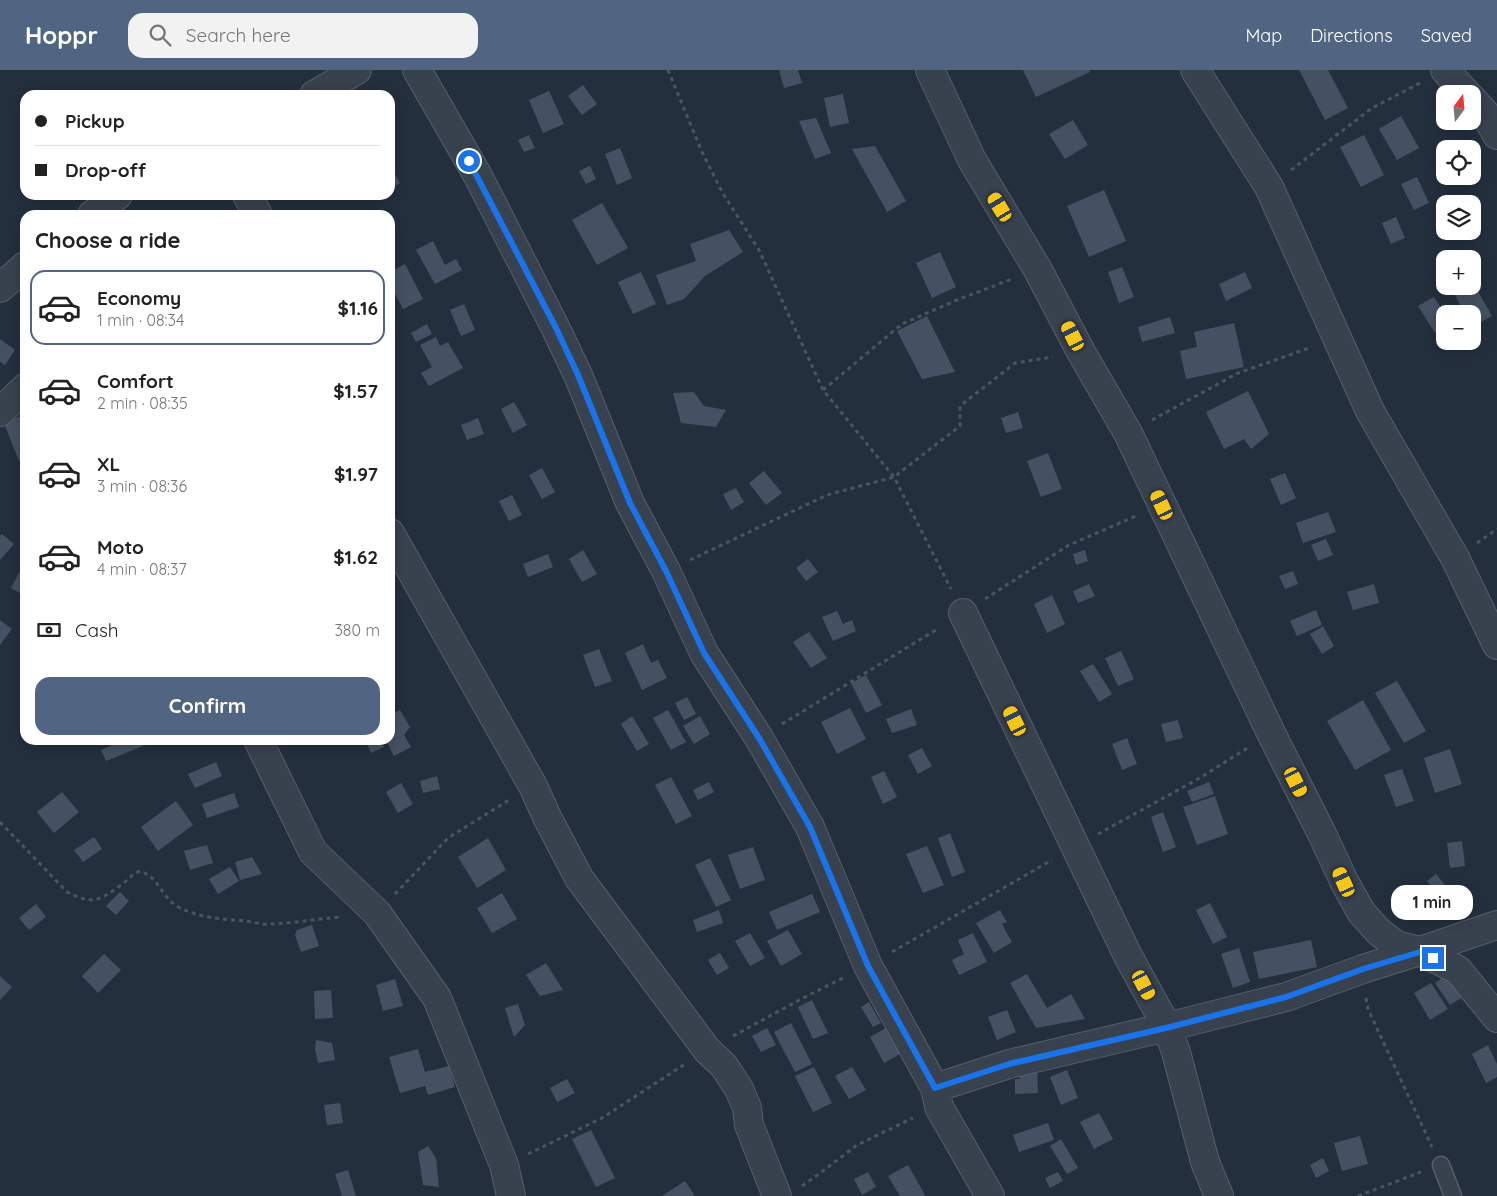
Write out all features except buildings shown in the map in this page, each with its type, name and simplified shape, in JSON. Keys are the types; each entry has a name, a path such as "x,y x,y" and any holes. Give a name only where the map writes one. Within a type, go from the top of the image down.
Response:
{"street":[{"path":"323,90 357,70"},
{"path":"417,70 478,176 556,328 578,375 630,503 666,571 704,653 759,738 810,827 868,966 990,1196"},
{"path":"930,70 972,160 1038,270 1081,352 1128,433 1271,733 1344,882 1361,912 1379,932 1396,946 1420,952 1458,970 1497,1018"},
{"path":"1195,70 1269,187 1370,411 1455,558 1497,645"},
{"path":"1445,70 1459,85"},
{"path":"1481,109 1497,135"},
{"path":"98,210 112,200"},
{"path":"0,412 20,393"},
{"path":"395,542 533,786 546,817 579,878 707,1050 724,1066 739,1089 746,1108 749,1125 777,1195"},
{"path":"963,613 1128,956 1166,1028 1176,1052 1205,1162 1219,1196"},
{"path":"260,745 313,852 377,913 437,998 504,1165 511,1196"},
{"path":"937,1097 1009,1064 1166,1028 1286,997 1363,969 1420,952 1497,925"}],"lane":[{"path":"1441,1165 1453,1196"}],"path":[{"path":"668,70 702,152 722,192 759,250 823,390 894,477 963,613"},
{"path":"1269,187 1372,108 1445,70"},
{"path":"823,390 902,324 957,300 1038,270"},
{"path":"1128,433 1238,373 1336,339"},
{"path":"666,571 827,495 894,477 960,426 960,406 1015,363 1081,352"},
{"path":"759,738 963,613 1069,544 1162,505"},
{"path":"0,822 67,892 78,898 88,901 98,900 121,885 133,874 140,871 148,874 155,880 165,897 188,912 209,917 270,924 377,913 448,838 533,786"},
{"path":"1358,1196 1441,1165 1368,1009 1363,969"},
{"path":"777,1195 796,1190 857,1145 937,1097"}],"route":[{"path":"469,161 556,328 578,375 630,503 666,571 704,653 759,738 810,827 868,966 935,1088 1009,1064 1166,1028 1286,997 1363,969 1420,952 1433,958"}]}
